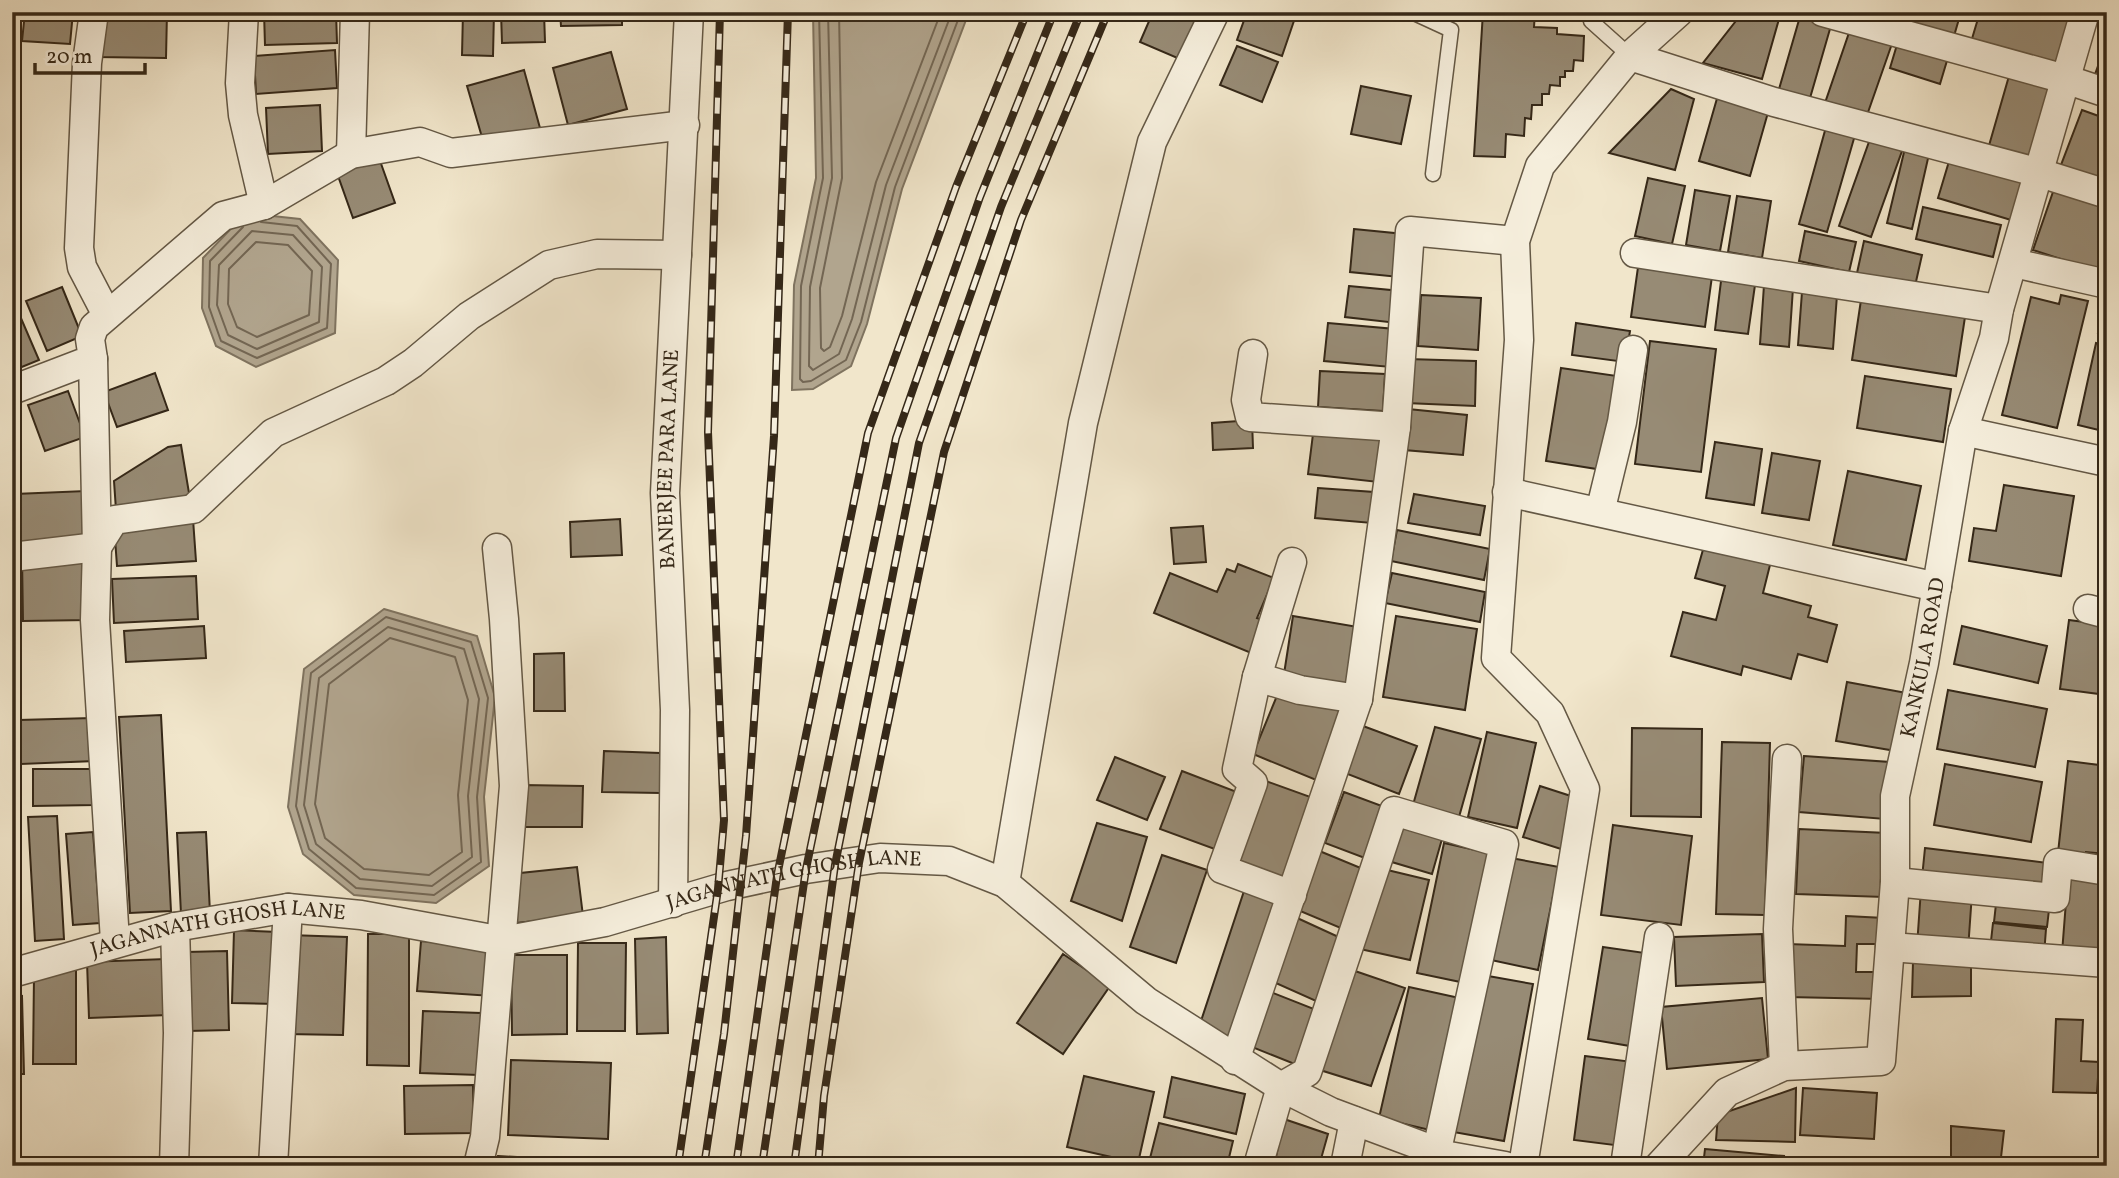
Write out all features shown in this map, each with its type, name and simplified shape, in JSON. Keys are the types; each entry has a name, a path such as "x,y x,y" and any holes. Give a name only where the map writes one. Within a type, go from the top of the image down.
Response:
{"street":[{"path":"94,12 88,63 79,248 82,267 107,315"},
{"path":"244,12 240,83 243,115 264,205"},
{"path":"351,154 355,12"},
{"name":"BANERJEE PARA LANE","path":"673,903 675,710 665,493 689,12"},
{"path":"1005,883 1089,396 1152,142 1216,12"},
{"path":"1523,1166 1585,789 1550,713 1496,658 1519,340 1515,241 1540,166 1630,56 1679,12"},
{"path":"1823,12 2107,93"},
{"name":"KANKULA ROAD","path":"1659,1166 1727,1092 1784,1066 1881,1061 1895,882 1895,796 1924,663 1963,431 1994,338 1999,309 2085,12"},
{"path":"1630,56 1773,102 2040,173 2107,194"},
{"path":"115,941 94,620 97,547 93,359 90,339 94,327 223,216 264,205 351,154 420,142 451,153 685,125"},
{"path":"1235,1060 1358,699 1396,428 1410,230 1515,241"},
{"path":"1635,253 1999,309"},
{"path":"97,547 114,520 193,509 273,433 386,381 413,363 469,316 549,265 597,254 677,256"},
{"path":"2014,263 2107,284"},
{"path":"1600,512 1622,422 1633,351"},
{"path":"1253,354 1245,400 1250,417 1396,428"},
{"path":"12,390 93,359"},
{"path":"1963,431 2107,462"},
{"path":"1507,492 1937,587"},
{"path":"12,557 97,547"},
{"path":"478,1166 485,1137 514,786 505,619 497,548"},
{"path":"1292,562 1257,677 1237,769 1253,783 1222,869 1292,895"},
{"path":"1257,677 1300,690 1358,699"},
{"path":"1784,1066 1778,929 1787,759"},
{"path":"1258,1166 1281,1087 1307,1072 1394,811 1504,844 1437,1150"},
{"name":"JAGANNATH GHOSH LANE","path":"12,973 115,941 175,927 288,908 361,915 503,941 605,922 749,881 880,858 949,860 1005,883 1146,1001 1281,1087 1354,1121 1449,1156 1505,1166"},
{"path":"1895,882 2055,898 2058,863 2107,871"},
{"path":"273,1166 288,908"},
{"path":"174,1166 178,1033 175,927"},
{"path":"1625,1166 1659,937"},
{"path":"1890,947 2107,963"},
{"path":"1345,1166 1354,1121"}],"lane":[{"path":"1412,12 1451,30 1433,174"},
{"path":"1590,12 1591,21 1630,56"}],"water":[{"path":"813,12 969,12 902,189 867,324 851,366 813,389 792,390 794,285 816,178"},
{"path":"246,213 300,219 338,260 335,333 256,367 216,346 202,308 203,258"},
{"path":"384,609 477,636 495,697 484,797 489,866 436,903 354,895 303,854 288,807 304,669"}],"building":[{"path":"25,12 73,12 70,44 22,41"},
{"path":"97,12 167,12 166,58 96,57"},
{"path":"264,12 336,12 337,43 265,45"},
{"path":"463,12 494,12 493,56 462,55"},
{"path":"501,12 544,12 545,42 502,43"},
{"path":"560,12 622,12 622,25 561,26"},
{"path":"1153,12 1202,12 1182,60 1140,42"},
{"path":"1247,12 1297,12 1282,56 1237,40"},
{"path":"1483,12 1535,12 1534,27 1557,28 1557,34 1584,36 1583,61 1574,60 1573,71 1565,71 1565,77 1560,77 1560,86 1550,85 1549,94 1542,94 1542,105 1532,105 1531,119 1525,118 1524,136 1506,134 1505,157 1474,156"},
{"path":"1743,12 1781,12 1762,79 1703,63"},
{"path":"1897,12 1961,12 1954,36 1895,18"},
{"path":"1980,12 2078,12 2058,70 1971,42"},
{"path":"1801,13 1832,22 1808,105 1777,96"},
{"path":"1852,24 1894,38 1866,118 1825,103"},
{"path":"1899,38 1949,54 1940,84 1890,68"},
{"path":"2107,41 2107,85 2093,80"},
{"path":"1237,46 1278,62 1262,102 1220,85"},
{"path":"335,50 337,88 256,94 254,56"},
{"path":"611,52 627,109 568,125 553,68"},
{"path":"524,70 540,128 484,144 467,86"},
{"path":"2009,76 2057,90 2034,163 1988,149"},
{"path":"1361,86 1411,96 1401,144 1351,134"},
{"path":"1671,89 1694,99 1675,170 1609,153"},
{"path":"1718,95 1769,109 1750,176 1699,161"},
{"path":"320,105 322,151 268,154 266,108"},
{"path":"2082,110 2107,119 2107,182 2061,165"},
{"path":"1826,127 1855,135 1827,232 1799,224"},
{"path":"1870,139 1902,151 1871,237 1839,226"},
{"path":"1905,148 1929,154 1912,229 1887,223"},
{"path":"379,158 395,203 353,218 337,173"},
{"path":"1950,158 2023,180 2011,220 1938,198"},
{"path":"1648,178 1685,186 1672,244 1635,236"},
{"path":"2054,189 2107,207 2107,274 2033,250"},
{"path":"1695,190 1730,196 1720,251 1686,245"},
{"path":"1737,196 1771,201 1762,258 1728,252"},
{"path":"1923,207 2001,225 1993,257 1916,239"},
{"path":"1354,229 1404,234 1399,277 1350,272"},
{"path":"1805,231 1856,242 1849,272 1799,261"},
{"path":"1864,241 1922,255 1915,286 1857,273"},
{"path":"1639,260 1713,269 1705,327 1631,317"},
{"path":"1722,273 1756,278 1748,334 1715,330"},
{"path":"1764,285 1793,288 1789,347 1760,344"},
{"path":"1349,286 1401,291 1397,323 1345,317"},
{"path":"62,287 82,336 47,351 26,301"},
{"path":"1802,292 1837,295 1833,349 1798,345"},
{"path":"1421,295 1481,298 1478,350 1418,346"},
{"path":"2061,295 2088,301 2057,428 2002,415 2031,297 2059,304"},
{"path":"2107,298 2107,336 2098,333"},
{"path":"1861,300 1965,317 1956,376 1852,360"},
{"path":"14,302 39,360 12,371 12,303"},
{"path":"1328,323 1395,329 1391,367 1324,361"},
{"path":"1576,323 1630,331 1625,362 1572,355"},
{"path":"1650,341 1716,349 1701,472 1635,464"},
{"path":"2096,343 2107,346 2107,432 2078,425"},
{"path":"1407,359 1476,361 1475,406 1406,403"},
{"path":"1561,368 1617,376 1603,470 1546,461"},
{"path":"1320,371 1385,374 1383,411 1318,407"},
{"path":"155,373 168,410 117,427 104,392"},
{"path":"1865,376 1951,389 1943,442 1857,428"},
{"path":"68,391 85,437 45,451 28,405"},
{"path":"1408,409 1467,415 1463,455 1404,450"},
{"path":"1252,420 1253,448 1213,450 1212,423"},
{"path":"1314,426 1383,434 1378,482 1308,474"},
{"path":"1715,442 1762,449 1754,505 1706,498"},
{"path":"181,445 191,505 116,510 114,481 168,447"},
{"path":"1772,453 1820,461 1809,520 1762,513"},
{"path":"1848,471 1921,486 1906,560 1833,545"},
{"path":"2004,485 2074,496 2061,576 1969,561 1974,528 1996,531"},
{"path":"1318,488 1374,492 1372,523 1315,518"},
{"path":"86,491 88,544 18,548 15,494"},
{"path":"1414,494 1485,506 1480,535 1408,523"},
{"path":"193,519 196,561 117,566 114,525"},
{"path":"620,519 622,555 571,557 570,522"},
{"path":"1203,526 1206,562 1174,564 1171,528"},
{"path":"1397,530 1490,549 1484,580 1391,561"},
{"path":"1706,539 1772,557 1763,593 1811,606 1808,617 1837,625 1827,662 1798,654 1791,679 1743,666 1741,675 1671,656 1683,612 1716,620 1725,586 1695,578"},
{"path":"87,556 88,620 23,621 22,557"},
{"path":"1238,564 1274,578 1257,618 1270,622 1256,655 1154,613 1170,573 1217,592 1227,569 1235,572"},
{"path":"1392,573 1485,592 1480,622 1385,603"},
{"path":"196,576 198,619 114,623 112,579"},
{"path":"1293,616 1358,627 1349,684 1284,674"},
{"path":"1396,616 1477,629 1465,710 1383,697"},
{"path":"2069,620 2107,625 2107,695 2060,689"},
{"path":"204,626 206,658 126,662 124,631"},
{"path":"1962,626 2047,646 2038,683 1954,664"},
{"path":"564,653 565,711 534,711 534,654"},
{"path":"1847,682 1912,694 1902,752 1836,741"},
{"path":"1281,686 1349,713 1321,782 1253,754"},
{"path":"1948,690 2047,709 2035,767 1937,749"},
{"path":"161,715 171,911 130,913 119,717"},
{"path":"92,718 95,761 21,764 19,720"},
{"path":"1363,726 1417,746 1399,794 1345,773"},
{"path":"1435,727 1481,739 1459,817 1413,805"},
{"path":"1632,728 1702,729 1701,817 1631,816"},
{"path":"1487,732 1536,743 1517,828 1468,817"},
{"path":"1722,742 1770,743 1765,915 1716,914"},
{"path":"604,751 660,753 660,793 602,792"},
{"path":"1804,756 1890,762 1885,819 1799,812"},
{"path":"1115,757 1165,777 1147,820 1097,800"},
{"path":"2068,761 2107,766 2107,854 2086,852 2086,856 2058,853"},
{"path":"1945,764 2042,782 2031,842 1934,825"},
{"path":"33,769 94,769 95,805 33,806"},
{"path":"1182,771 1242,794 1220,851 1160,829"},
{"path":"1263,780 1316,799 1287,882 1234,863"},
{"path":"523,785 583,786 582,827 523,827"},
{"path":"1540,786 1577,798 1561,849 1523,837"},
{"path":"1344,792 1390,809 1370,860 1325,843"},
{"path":"12,794 16,847 12,847"},
{"path":"57,816 64,939 35,941 28,817"},
{"path":"1398,818 1444,832 1432,874 1385,860"},
{"path":"1097,823 1147,837 1122,921 1071,901"},
{"path":"1613,825 1692,836 1681,925 1601,915"},
{"path":"1799,829 1887,833 1884,897 1796,894"},
{"path":"93,832 100,923 73,925 66,834"},
{"path":"206,832 210,913 181,914 177,833"},
{"path":"1444,843 1498,855 1470,984 1417,973"},
{"path":"1925,848 2048,863 2045,893 1922,878"},
{"path":"1317,850 1368,871 1343,929 1293,908"},
{"path":"1162,855 1207,870 1176,963 1130,947"},
{"path":"1511,858 1559,867 1538,970 1491,960"},
{"path":"577,867 583,916 516,923 511,874"},
{"path":"1379,868 1429,880 1410,960 1360,949"},
{"path":"2068,876 2107,878 2107,956 2062,953"},
{"path":"1246,885 1282,897 1235,1039 1199,1027"},
{"path":"1921,889 1972,893 1968,950 1917,946"},
{"path":"1997,895 2050,901 2047,927 1994,922"},
{"path":"1846,916 1884,918 1883,944 1857,944 1856,972 1882,972 1882,999 1787,997 1788,944 1845,946"},
{"path":"1295,917 1343,939 1316,1001 1267,979"},
{"path":"1993,923 2046,929 2044,955 1990,950"},
{"path":"234,930 278,932 277,1004 232,1003"},
{"path":"368,934 409,934 409,1066 367,1065"},
{"path":"1762,934 1764,982 1676,986 1674,937"},
{"path":"289,935 347,937 343,1035 286,1034"},
{"path":"666,937 668,1033 637,1034 635,939"},
{"path":"421,941 496,946 492,996 417,991"},
{"path":"578,943 626,943 625,1031 577,1031"},
{"path":"1603,947 1645,953 1630,1046 1588,1039"},
{"path":"227,951 229,1030 188,1031 186,952"},
{"path":"1063,954 1110,986 1063,1054 1017,1023"},
{"path":"511,955 567,955 567,1034 512,1035"},
{"path":"166,959 168,1015 89,1018 87,962"},
{"path":"1913,962 1971,962 1971,996 1912,997"},
{"path":"76,967 76,1064 33,1064 34,976"},
{"path":"1355,971 1405,988 1371,1086 1320,1070"},
{"path":"1477,974 1533,984 1504,1141 1448,1131"},
{"path":"1409,987 1464,999 1434,1131 1379,1118"},
{"path":"1268,991 1324,1013 1302,1067 1247,1045"},
{"path":"22,996 24,1074 12,1074 12,999"},
{"path":"1762,998 1768,1059 1667,1069 1661,1007"},
{"path":"423,1011 481,1013 479,1075 420,1073"},
{"path":"2056,1019 2083,1020 2081,1061 2099,1062 2097,1093 2053,1092"},
{"path":"1585,1056 1633,1062 1622,1146 1574,1140"},
{"path":"511,1060 611,1063 608,1139 508,1135"},
{"path":"1084,1076 1154,1092 1138,1163 1067,1147"},
{"path":"1172,1077 1245,1094 1236,1134 1164,1117"},
{"path":"473,1085 474,1133 405,1134 404,1086"},
{"path":"1796,1088 1795,1142 1716,1140 1718,1115"},
{"path":"1803,1088 1877,1093 1874,1139 1800,1135"},
{"path":"1284,1119 1328,1134 1319,1166 1274,1166"},
{"path":"1159,1123 1233,1141 1227,1166 1148,1166"},
{"path":"1951,1126 2004,1131 2000,1166 1951,1166"},
{"path":"1705,1149 1784,1156 1783,1166 1703,1166"},
{"path":"498,1156 608,1162 608,1166 497,1166"},
{"path":"1794,1157 1865,1162 1864,1166 1794,1166"}],"railway":[{"path":"678,1166 718,889 724,820 708,432 720,12"},
{"path":"704,1166 724,1034 746,836 774,436 788,12"},
{"path":"736,1166 777,876 868,433 956,187 1027,12"},
{"path":"762,1166 806,869 896,438 980,197 1054,12"},
{"path":"794,1166 835,865 919,443 1001,207 1081,12"},
{"path":"818,1166 824,1096 859,863 944,452 1021,220 1108,12"}]}
